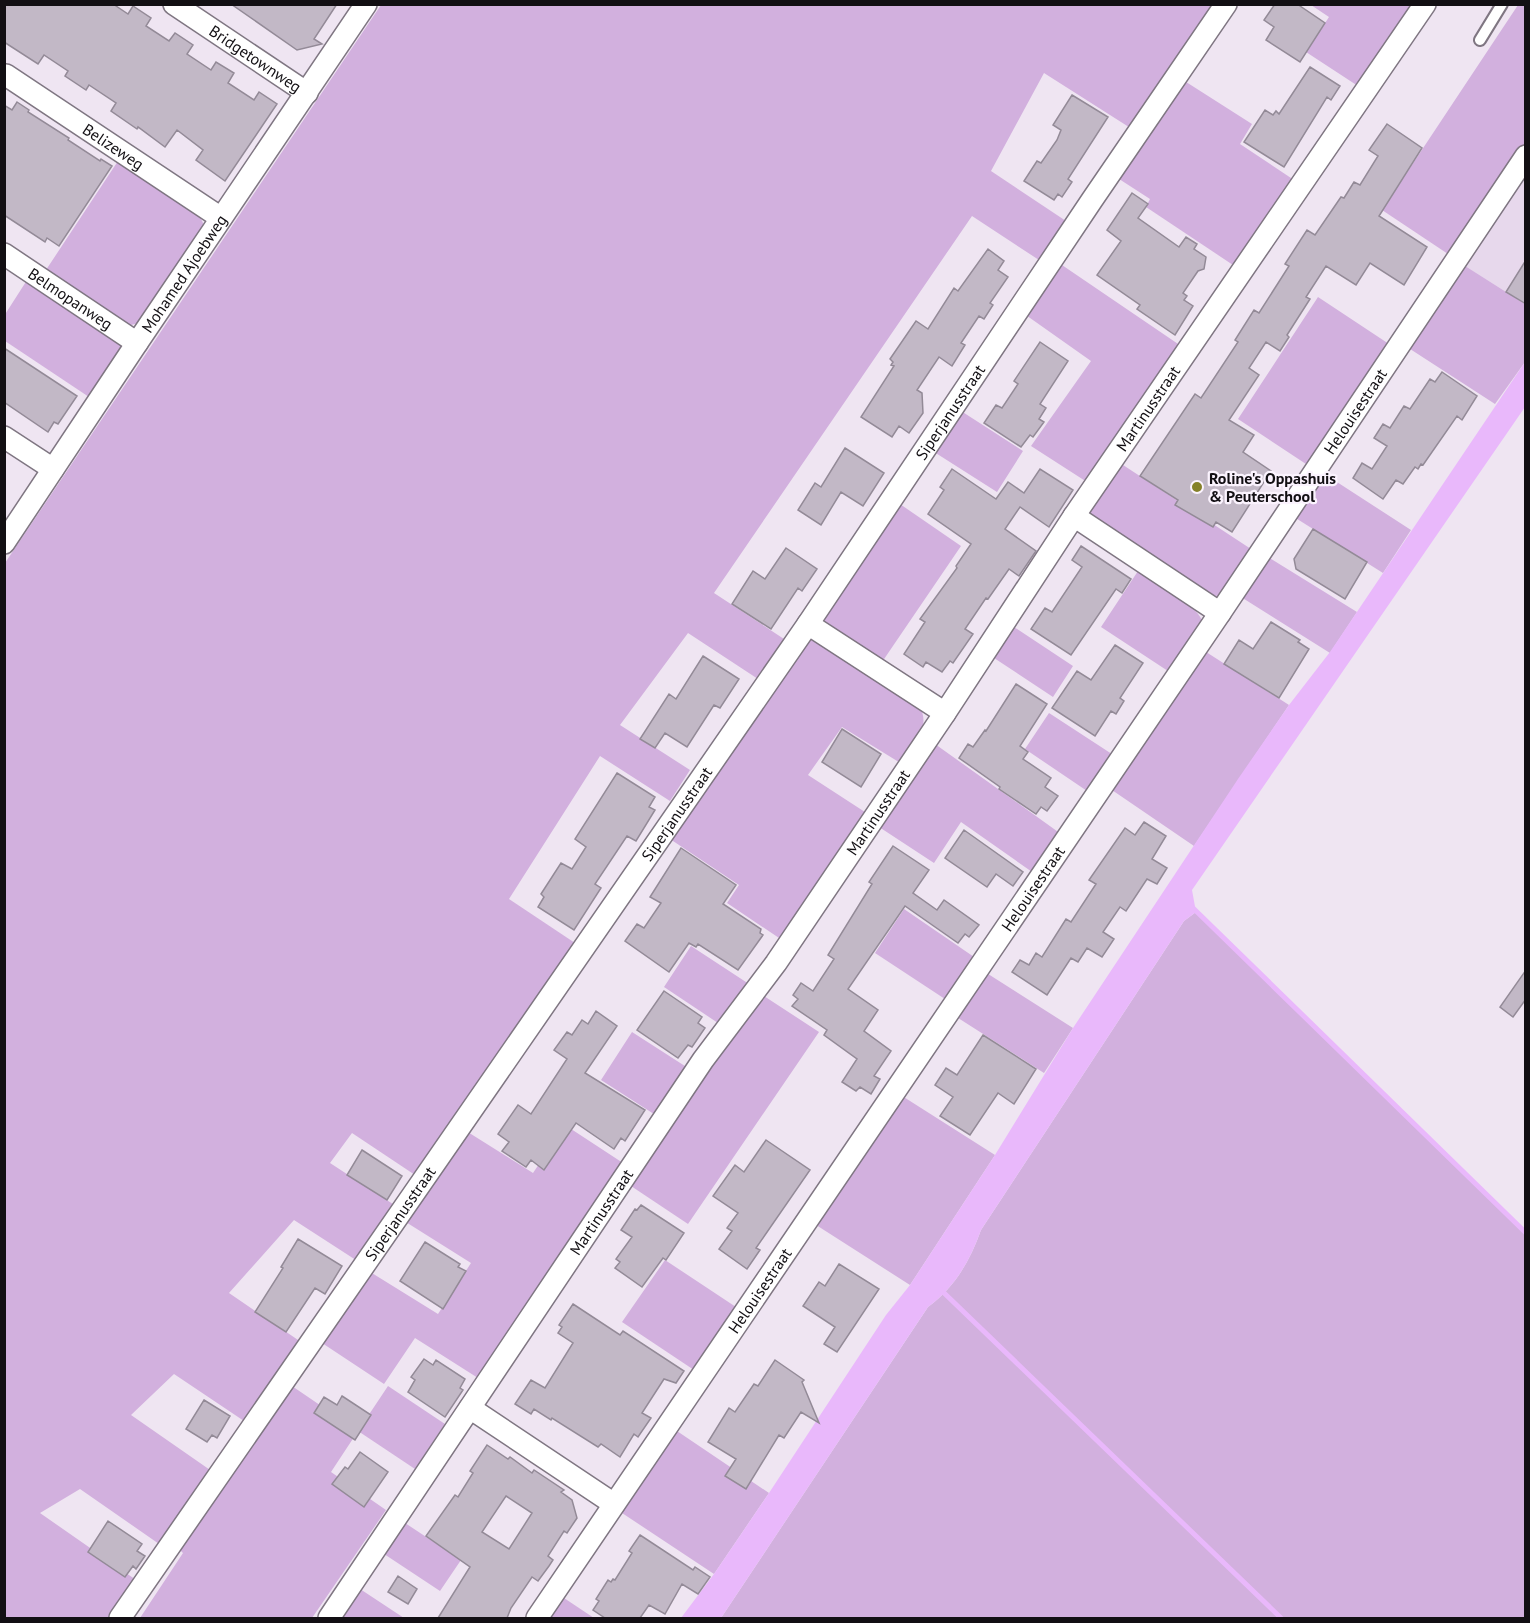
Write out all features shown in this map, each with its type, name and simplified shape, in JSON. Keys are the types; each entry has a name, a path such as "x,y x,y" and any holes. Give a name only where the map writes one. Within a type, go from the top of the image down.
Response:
{"street":[{"name":"Bridgetownweg","path":"174,4 307,93"},
{"name":"Mohamed Ajoebweg","path":"4,543 366,4"},
{"name":"Siperjanusstraat","path":"120,1618 808,624 1226,4"},
{"name":"Martinusstraat","path":"329,1618 703,1060 776,963 945,713 1074,516 1425,4"},
{"name":"Belizeweg","path":"6,75 221,218"},
{"name":"Helouisestraat","path":"537,1618 1220,612 1526,156"},
{"name":"Belmopanweg","path":"4,254 137,343"},
{"path":"4,437 53,469"},
{"path":"1074,516 1220,612"},
{"path":"808,624 945,713"},
{"path":"470,1408 614,1504"}],"lane":[{"path":"1480,40 1502,4"}],"shaded area":[{"path":"381,5 1219,5 1132,129 1044,73 991,171 1069,223 1042,262 972,216 714,593 784,639 758,679 688,633 620,725 690,770 670,801 600,756 509,899 575,943 418,1177 352,1133 330,1163 399,1208 362,1264 294,1220 229,1293 301,1342 247,1423 174,1374 131,1415 213,1472 162,1546 80,1489 40,1513 139,1582 114,1618 5,1618 5,563"},
{"path":"1311,5 1418,5 1361,88 1306,52 1329,17"},
{"path":"1518,5 1525,5 1525,146 1451,256 1382,210"},
{"path":"1183,80 1252,124 1240,144 1294,180 1236,267 1146,207 1150,199 1116,177"},
{"path":"118,161 199,215 203,223 203,231 139,323 131,325 121,324 44,273"},
{"path":"1525,171 1525,304 1462,264"},
{"path":"1059,263 1184,348 1090,484 1031,446 1091,361 1023,313"},
{"path":"1462,264 1525,304 1525,362 1495,404 1407,347"},
{"path":"29,277 126,342 92,399 5,341 4,316"},
{"path":"1318,297 1389,344 1309,466 1238,419"},
{"path":"1525,362 1525,407 1192,890 1196,912 1184,921 981,1230 972,1252 954,1282 928,1307 721,1618 681,1618 769,1493 886,1315 910,1285 995,1155 1073,1028 1238,779 1289,705 1330,652"},
{"path":"958,409 1023,451 997,492 931,450"},
{"path":"1120,463 1251,549 1217,596 1206,594 1091,518 1088,509"},
{"path":"1323,473 1411,530 1383,573 1294,517"},
{"path":"897,502 961,546 880,665 825,624 824,613"},
{"path":"1268,557 1357,612 1330,653 1241,597"},
{"path":"1138,571 1186,602 1200,617 1203,624 1171,673 1101,627"},
{"path":"1011,625 1073,666 1053,697 991,656"},
{"path":"815,638 919,705 924,721 920,736 902,764 842,727 808,775 868,814 785,942 727,903 739,885 667,837 805,641"},
{"path":"1203,650 1289,705 1194,846 1109,788"},
{"path":"1049,713 1118,758 1093,795 1025,749"},
{"path":"928,739 1061,834 1035,874 961,822 934,863 873,823"},
{"path":"904,909 977,959 948,1001 875,953"},
{"path":"1196,912 1525,1233 1525,1618 721,1618 928,1307 954,1282 972,1252 981,1230 1184,921"},
{"path":"691,946 749,984 721,1025 664,987"},
{"path":"985,972 1073,1028 1044,1073 955,1016"},
{"path":"761,994 819,1032 688,1224 625,1182"},
{"path":"632,1032 688,1068 657,1116 601,1080"},
{"path":"899,1094 995,1155 910,1285 813,1223"},
{"path":"565,1125 623,1163 478,1378 415,1338 384,1384 319,1341 367,1270 438,1314 471,1263 401,1219 463,1129 533,1173"},
{"path":"665,1260 739,1309 697,1372 622,1322"},
{"path":"289,1384 358,1431 331,1472 386,1510 312,1618 140,1618 183,1553 177,1547"},
{"path":"388,1386 445,1424 415,1469 358,1431"},
{"path":"674,1429 769,1493 714,1574 619,1511"},
{"path":"396,1517 461,1560 440,1591 375,1548"},
{"path":"351,1583 404,1618 327,1618"},
{"path":"561,1596 594,1618 546,1618"}],"building":[{"path":"4,4 113,4 128,14 133,6 151,18 146,26 169,41 175,33 193,45 187,54 211,70 216,62 234,73 228,83 254,100 259,92 277,104 225,181 196,160 203,150 177,130 165,147 111,111 116,103 89,85 86,90 65,76 68,71 44,55 38,64 4,42"},
{"path":"231,4 337,4 314,39 322,44 297,50"},
{"path":"1275,4 1297,4 1325,23 1300,62 1266,40 1274,27 1264,20"},
{"path":"1310,67 1340,86 1331,100 1327,97 1284,167 1244,142 1265,110 1273,115 1276,111 1279,114"},
{"path":"1072,95 1108,117 1068,179 1072,182 1062,197 1058,194 1054,200 1024,181 1037,161 1041,163 1057,140 1061,130 1053,125"},
{"path":"17,102 29,110 28,112 69,138 68,140 100,161 101,159 112,166 59,246 47,238 45,242 4,215 4,105 12,110"},
{"path":"1387,124 1422,148 1379,216 1427,247 1404,285 1370,263 1356,285 1326,266 1306,297 1310,299 1287,335 1289,337 1280,351 1266,342 1249,368 1259,375 1229,420 1254,435 1243,452 1271,471 1232,532 1216,522 1213,527 1175,505 1178,500 1140,476 1195,394 1201,398 1238,342 1235,340 1254,310 1259,313 1289,266 1285,264 1307,230 1315,235 1354,182 1360,185 1378,156 1369,150"},
{"path":"1132,193 1148,204 1138,218 1179,247 1186,237 1197,244 1194,249 1206,257 1204,269 1198,271 1183,293 1187,296 1184,300 1193,306 1175,335 1137,309 1140,305 1097,275 1121,241 1107,230"},
{"path":"988,249 1004,261 998,270 1008,277 990,303 993,305 984,319 979,316 961,343 965,345 952,366 939,357 917,390 922,393 923,413 909,433 899,426 892,437 861,417 894,366 891,365 893,362 890,359 916,321 928,329 954,288 958,291"},
{"path":"1526,260 1526,304 1506,292"},
{"path":"1040,342 1068,361 1040,404 1046,408 1039,419 1044,422 1033,437 1030,435 1021,447 984,423 996,405 1002,408 1018,384 1014,381"},
{"path":"4,348 77,396 58,424 54,422 48,432 4,402"},
{"path":"1442,372 1477,396 1462,420 1457,416 1423,465 1421,464 1418,469 1415,467 1403,484 1396,480 1383,499 1353,478 1362,463 1372,469 1387,446 1374,438 1383,424 1390,428 1404,406 1410,409 1430,379 1435,382"},
{"path":"845,448 884,473 863,506 841,492 821,525 798,510 815,483 821,487"},
{"path":"952,469 996,499 1008,482 1024,493 1040,469 1073,490 1049,527 1020,507 1005,529 1036,551 1019,576 1009,569 988,599 986,598 965,629 973,634 953,663 950,661 942,672 926,662 923,667 904,654 925,622 920,619 957,568 956,566 971,544 928,514 944,490 940,487"},
{"path":"1313,529 1367,562 1345,599 1296,569 1294,559"},
{"path":"1081,546 1131,579 1122,593 1116,589 1071,655 1031,629 1045,608 1052,612 1082,567 1072,560"},
{"path":"786,548 817,569 802,591 798,588 771,629 732,604 753,571 765,579"},
{"path":"1271,622 1300,640 1298,642 1309,649 1279,698 1224,664 1239,640 1253,649"},
{"path":"1115,645 1143,663 1120,698 1124,701 1116,714 1111,711 1095,736 1052,708 1077,671 1091,680"},
{"path":"703,656 739,679 720,708 714,705 687,747 665,733 655,748 640,739 669,694 676,699"},
{"path":"1016,684 1047,704 1020,746 1028,752 1023,759 1051,778 1045,787 1058,796 1047,811 1041,807 1036,814 959,758 968,744 973,747 986,731"},
{"path":"842,729 881,754 861,787 822,762"},
{"path":"617,773 655,797 649,807 655,810 636,841 627,836 595,884 601,888 574,930 538,907 544,897 541,894 561,863 572,869 586,847 575,839"},
{"path":"1144,822 1166,836 1152,859 1167,868 1157,884 1147,879 1126,911 1120,907 1103,932 1114,939 1102,957 1087,948 1078,962 1071,958 1047,995 1012,972 1020,960 1029,965 1036,953 1042,957 1066,919 1071,922 1096,884 1089,880 1125,828 1135,835"},
{"path":"964,830 1023,872 1013,886 996,874 987,887 945,858"},
{"path":"893,846 929,870 913,893 937,910 944,900 979,925 969,937 965,934 958,943 905,906 848,989 878,1010 864,1031 891,1051 874,1076 880,1079 871,1094 860,1087 856,1091 842,1082 857,1059 824,1035 827,1030 792,1006 798,999 793,995 801,983 813,991 834,959 828,955 872,884 869,882"},
{"path":"681,848 736,885 723,904 761,929 760,933 763,935 738,970 698,944 696,947 689,943 669,972 625,941 637,924 644,928 661,903 650,897"},
{"path":"1526,970 1526,999 1513,1017 1500,1007"},
{"path":"664,991 702,1017 698,1023 705,1028 692,1047 688,1045 678,1058 637,1030"},
{"path":"596,1011 617,1026 585,1073 645,1110 625,1141 621,1138 614,1149 576,1123 544,1170 531,1160 526,1167 502,1151 509,1142 498,1134 518,1105 531,1114 567,1059 554,1050 567,1032 572,1035 582,1020 588,1024"},
{"path":"983,1035 1036,1069 1014,1104 998,1093 970,1135 940,1116 953,1097 935,1085 946,1068 957,1075"},
{"path":"766,1140 810,1170 756,1248 760,1250 747,1269 719,1249 732,1231 727,1228 738,1213 713,1196 735,1165 744,1172"},
{"path":"362,1150 402,1176 387,1200 347,1175"},
{"path":"641,1205 684,1233 666,1260 663,1258 642,1287 615,1268 620,1262 616,1259 632,1237 621,1230 635,1209 637,1210"},
{"path":"298,1239 342,1266 325,1294 315,1288 286,1332 255,1312"},
{"path":"425,1242 460,1264 458,1267 466,1271 443,1309 400,1281"},
{"path":"839,1264 879,1289 837,1352 824,1344 835,1327 803,1306 819,1282 825,1286"},
{"path":"573,1304 620,1335 623,1331 684,1371 676,1383 664,1379 642,1413 651,1418 638,1437 634,1434 620,1457 601,1444 598,1447 552,1418 551,1420 534,1409 531,1414 515,1404 531,1380 545,1388 573,1343 558,1333 562,1327 559,1325"},
{"path":"424,1359 433,1365 436,1360 465,1379 460,1388 463,1390 445,1417 408,1392 415,1380 411,1377"},
{"path":"775,1360 804,1380 802,1382 819,1423 801,1412 784,1438 779,1435 746,1489 725,1476 736,1459 708,1442 729,1408 735,1412 754,1384 758,1386"},
{"path":"342,1396 371,1415 355,1440 314,1413 324,1397 337,1405"},
{"path":"204,1400 230,1416 217,1438 212,1435 207,1442 186,1429"},
{"path":"487,1445 508,1459 510,1457 532,1473 534,1470 564,1490 561,1492 572,1500 577,1518 567,1533 564,1531 548,1556 553,1560 549,1566 538,1581 532,1577 507,1618 438,1618 470,1567 426,1536 455,1495 458,1497 473,1473 470,1471","holes":["506,1496 532,1513 509,1549 482,1532"]},
{"path":"360,1452 388,1472 364,1507 332,1484 345,1467 348,1469"},
{"path":"108,1521 142,1544 137,1551 145,1556 136,1569 133,1566 125,1577 88,1552"},
{"path":"640,1535 693,1570 695,1567 710,1577 698,1594 682,1584 665,1614 649,1605 640,1618 605,1618 593,1610 599,1601 596,1599 608,1580 611,1582 615,1580 632,1553 629,1551"},
{"path":"398,1576 417,1589 408,1604 388,1592"}],"waterway":[{"path":"1193,908 1526,1233"},
{"path":"941,1290 1281,1618"}],"place":[{"name":"Roline's Oppashuis & Peuterschool","path":"1197,487"}]}
